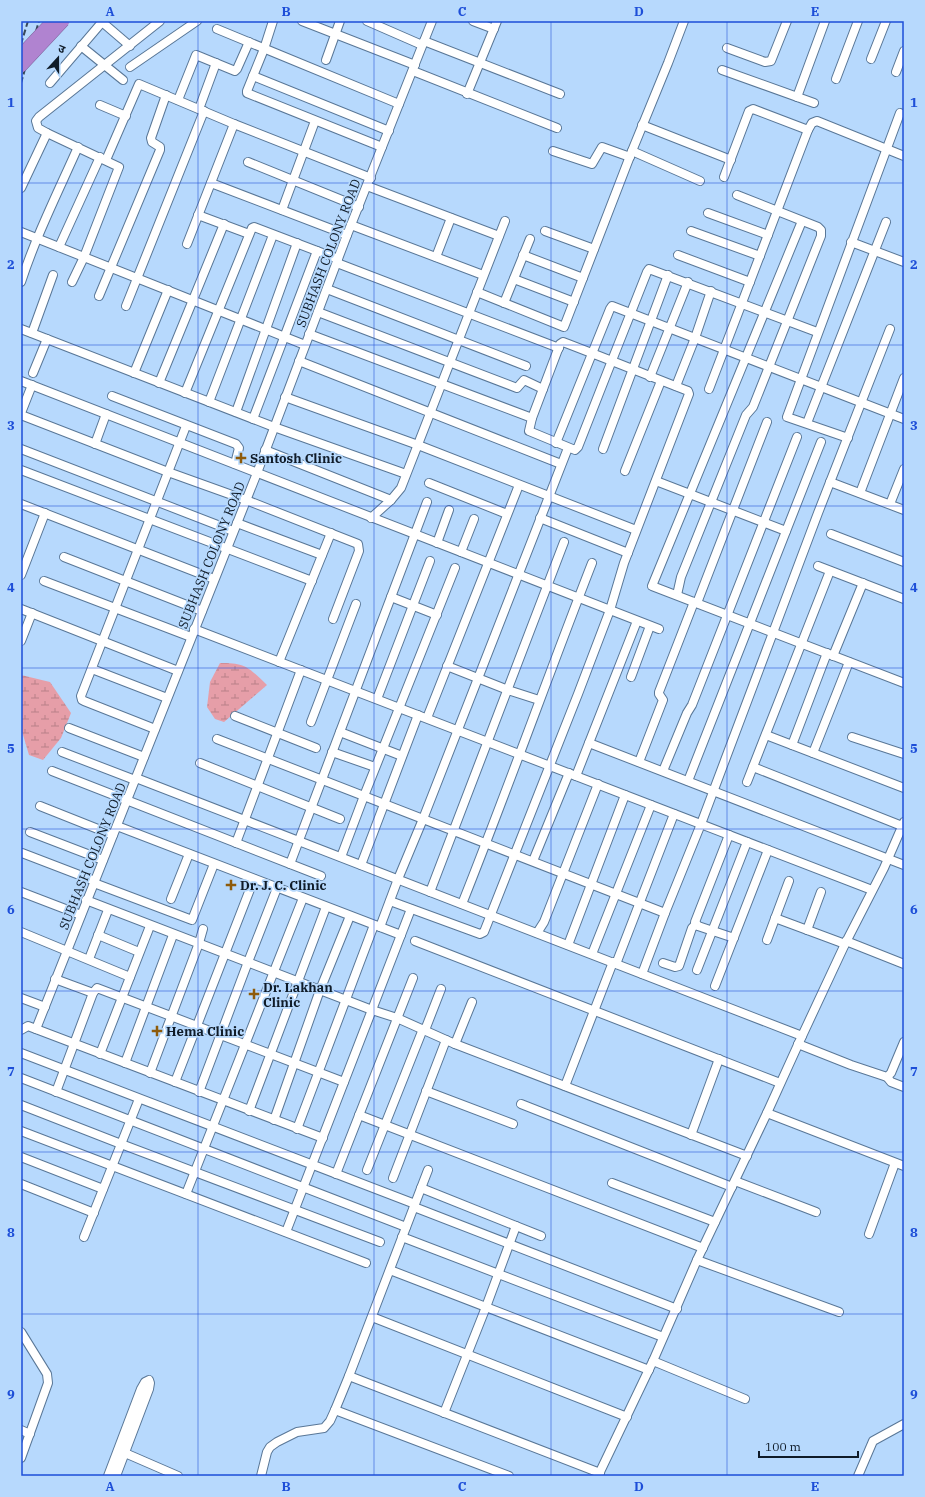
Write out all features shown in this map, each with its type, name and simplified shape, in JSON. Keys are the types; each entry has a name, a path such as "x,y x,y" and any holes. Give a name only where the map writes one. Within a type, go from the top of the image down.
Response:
{"highway":[{"path":"21,54 52,21"},
{"path":"21,67 64,21"}],"street":[{"path":"72,282 84,257 119,166 47,133 37,125 36,121 39,117 160,21"},
{"path":"130,67 197,21"},
{"path":"273,21 247,90 249,95 382,147"},
{"path":"302,21 414,68 467,94 557,128"},
{"path":"326,60 340,21"},
{"path":"367,21 560,94"},
{"name":"SUBHASH COLONY ROAD","path":"36,1029 166,698 257,473 347,235 432,21"},
{"path":"473,21 494,29"},
{"path":"467,94 497,21"},
{"path":"477,292 564,327 684,21"},
{"path":"727,48 769,62 773,59 787,21"},
{"path":"796,97 826,21"},
{"path":"836,79 858,21"},
{"path":"871,59 886,21"},
{"path":"50,83 102,22 130,46"},
{"path":"217,29 399,104"},
{"path":"178,100 196,55 236,70 249,42"},
{"path":"81,46 123,80"},
{"path":"896,72 904,50"},
{"path":"126,306 202,110 216,63"},
{"path":"722,70 814,103"},
{"path":"253,76 389,131"},
{"path":"59,247 126,116 139,84 304,152 451,218 499,236"},
{"path":"99,296 160,150 160,147 152,142 151,138 166,95"},
{"path":"100,106 126,116"},
{"path":"724,177 749,111 753,109 808,130"},
{"path":"848,438 787,417 900,113"},
{"path":"282,210 315,121"},
{"path":"709,389 808,130 812,123 817,121 904,156"},
{"path":"187,244 234,124"},
{"path":"642,125 731,160"},
{"path":"21,188 47,133"},
{"path":"553,151 592,164 602,147 631,154 700,181"},
{"path":"21,282 37,238 78,148"},
{"path":"248,162 359,207"},
{"path":"211,183 347,235"},
{"path":"677,595 681,577 746,415 753,407 821,236 820,229 736,195"},
{"path":"708,213 768,235"},
{"path":"198,214 249,234"},
{"path":"436,257 451,218"},
{"path":"371,518 391,500 400,488 418,446 505,221"},
{"path":"802,221 652,586 904,683"},
{"path":"806,423 886,222"},
{"path":"159,383 224,224"},
{"path":"351,225 483,275"},
{"path":"185,392 253,227 297,243 337,261 559,348"},
{"path":"545,231 594,249"},
{"path":"691,231 760,256"},
{"path":"21,232 305,345"},
{"path":"209,402 240,319 274,235"},
{"path":"504,303 530,239"},
{"path":"851,242 904,262"},
{"path":"236,412 297,243"},
{"path":"254,419 317,251"},
{"path":"678,254 750,282"},
{"path":"523,255 583,278"},
{"path":"390,901 482,934 484,932 492,916 549,765 563,733 610,610 636,530 690,393 676,386 650,377 612,361 563,342 560,344 532,418 529,431 575,450 578,449 612,361 630,313 648,270 651,268 818,332"},
{"path":"32,333 53,274"},
{"path":"603,449 668,275"},
{"path":"514,278 574,302"},
{"path":"650,377 688,282"},
{"path":"327,289 526,366"},
{"path":"134,373 168,290"},
{"path":"676,386 711,292"},
{"path":"556,443 611,307 614,306 904,419"},
{"path":"318,312 518,388 524,380 543,389"},
{"path":"21,329 274,427 406,474"},
{"path":"642,974 701,824 830,482 890,329"},
{"path":"309,334 532,418"},
{"path":"33,373 47,339"},
{"path":"299,362 562,464"},
{"path":"860,493 904,378"},
{"path":"21,381 658,629"},
{"path":"625,471 661,381"},
{"path":"32,385 21,414 95,444 246,500 358,544 360,547 333,619"},
{"path":"112,396 238,445 239,448 235,464"},
{"path":"285,397 418,446 636,530"},
{"path":"95,444 106,414"},
{"path":"640,762 663,700 659,692 733,511 767,422"},
{"path":"155,729 82,700 81,696 186,426"},
{"path":"663,771 687,713 692,705 797,437"},
{"path":"688,781 820,442"},
{"path":"297,1129 346,1000 377,926 390,901 423,819 517,574 568,448"},
{"path":"21,449 234,531"},
{"path":"265,450 391,500"},
{"path":"890,504 904,469"},
{"path":"21,470 312,581"},
{"path":"656,480 711,503 786,531"},
{"path":"830,482 904,510"},
{"path":"429,483 507,514"},
{"path":"427,718 519,485"},
{"path":"290,864 427,502"},
{"path":"21,504 214,579"},
{"path":"437,543 449,510"},
{"path":"21,576 24,557 45,513"},
{"path":"540,518 628,553"},
{"path":"461,552 474,519"},
{"path":"237,523 322,555"},
{"path":"279,662 330,533"},
{"path":"831,534 904,562"},
{"path":"430,892 564,542"},
{"path":"64,557 202,611"},
{"path":"377,699 430,561"},
{"path":"462,904 592,563"},
{"path":"818,566 904,599"},
{"path":"341,857 375,767 455,568"},
{"path":"747,782 830,571"},
{"path":"44,581 191,637"},
{"path":"792,745 830,655 863,583"},
{"path":"391,597 437,615"},
{"path":"311,722 356,604"},
{"path":"21,609 178,670"},
{"path":"22,636 32,613"},
{"path":"532,861 589,743 637,621"},
{"path":"630,677 650,626"},
{"path":"194,629 872,890"},
{"path":"813,753 850,662"},
{"path":"447,666 508,690 539,700"},
{"path":"92,669 166,698"},
{"path":"236,843 301,670"},
{"path":"361,865 418,715"},
{"path":"236,716 316,748"},
{"path":"69,728 144,757"},
{"path":"340,732 402,756"},
{"path":"766,735 904,788"},
{"path":"852,737 904,754"},
{"path":"217,739 665,913"},
{"path":"589,743 904,865"},
{"path":"62,752 341,857 802,1036"},
{"path":"332,752 375,767"},
{"path":"200,763 340,819"},
{"path":"349,1376 599,1475 649,1370 697,1260 903,824 753,767"},
{"path":"52,771 321,876"},
{"path":"538,933 544,922 598,784"},
{"path":"568,945 625,795"},
{"path":"592,954 651,805"},
{"path":"40,806 113,835"},
{"path":"565,1086 674,814"},
{"path":"117,826 401,935"},
{"path":"30,832 103,860"},
{"path":"663,963 675,967 679,966 692,928 696,924 695,920 728,835"},
{"path":"697,970 747,842"},
{"path":"715,986 768,850"},
{"path":"22,852 192,920 214,864"},
{"path":"171,899 189,854"},
{"path":"175,1082 254,879"},
{"path":"767,940 789,881"},
{"path":"199,1092 277,888"},
{"path":"21,892 81,914"},
{"path":"807,930 821,892"},
{"path":"186,1194 303,898"},
{"path":"86,900 173,935 199,943 298,982 397,1018 455,1044 747,1156"},
{"path":"249,1110 326,907"},
{"path":"286,1232 411,909"},
{"path":"89,959 108,910"},
{"path":"274,1120 320,990 350,916"},
{"path":"776,918 904,964"},
{"path":"696,924 734,938"},
{"path":"100,1054 150,926"},
{"path":"150,1073 203,929"},
{"path":"21,932 130,977"},
{"path":"98,935 139,952"},
{"path":"125,1063 173,935"},
{"path":"415,941 780,1083"},
{"path":"336,1174 413,978"},
{"path":"55,979 93,993"},
{"path":"56,1092 93,993 97,988 344,1082"},
{"path":"367,1170 384,1125 441,989"},
{"path":"21,998 44,1007"},
{"path":"455,1044 472,1002"},
{"path":"21,1030 28,1026 323,1138"},
{"path":"393,1178 446,1040"},
{"path":"887,1077 890,1075 901,1057 904,1042"},
{"path":"798,1044 851,1065 887,1077 891,1082 904,1087"},
{"path":"21,1053 312,1164 509,1244 676,1309"},
{"path":"690,1135 719,1059"},
{"path":"21,1078 203,1150 406,1227"},
{"path":"426,1091 513,1124"},
{"path":"84,1237 139,1099"},
{"path":"21,1104 121,1144 380,1242"},
{"path":"521,1104 734,1184 816,1212"},
{"path":"767,1113 904,1166"},
{"path":"359,1115 703,1248"},
{"path":"21,1131 366,1263"},
{"path":"21,1157 103,1189"},
{"path":"869,1234 895,1162"},
{"path":"261,1476 267,1452 270,1447 297,1432 324,1428 335,1410 428,1170"},
{"path":"612,1183 715,1222"},
{"path":"21,1184 94,1212"},
{"path":"421,1188 541,1236"},
{"path":"444,1413 516,1226"},
{"path":"402,1238 663,1338"},
{"path":"697,1260 839,1312"},
{"path":"390,1270 649,1370"},
{"path":"372,1316 467,1355 627,1417"},
{"path":"21,1332 47,1374 48,1384 21,1458"},
{"path":"653,1361 745,1399"},
{"path":"108,1476 141,1389 145,1382 149,1380 149,1389 116,1476"},
{"path":"335,1410 509,1476"},
{"path":"858,1476 874,1441 904,1424"},
{"path":"21,1430 30,1434"},
{"path":"124,1453 178,1476"}],"green space":[{"path":"220,663 236,664 246,667 267,685 224,722 215,719 207,707 210,682"},
{"path":"21,675 50,682 71,713 61,738 43,760 29,755 21,728"}],"railway":[{"path":"21,44 28,21"},
{"path":"21,83 39,21"}],"place":[{"name":"Santosh Clinic","path":"241,458"},
{"name":"Dr. J. C. Clinic","path":"231,885"},
{"name":"Dr. Lakhan Clinic","path":"254,994"},
{"name":"Hema Clinic","path":"157,1031"}]}
